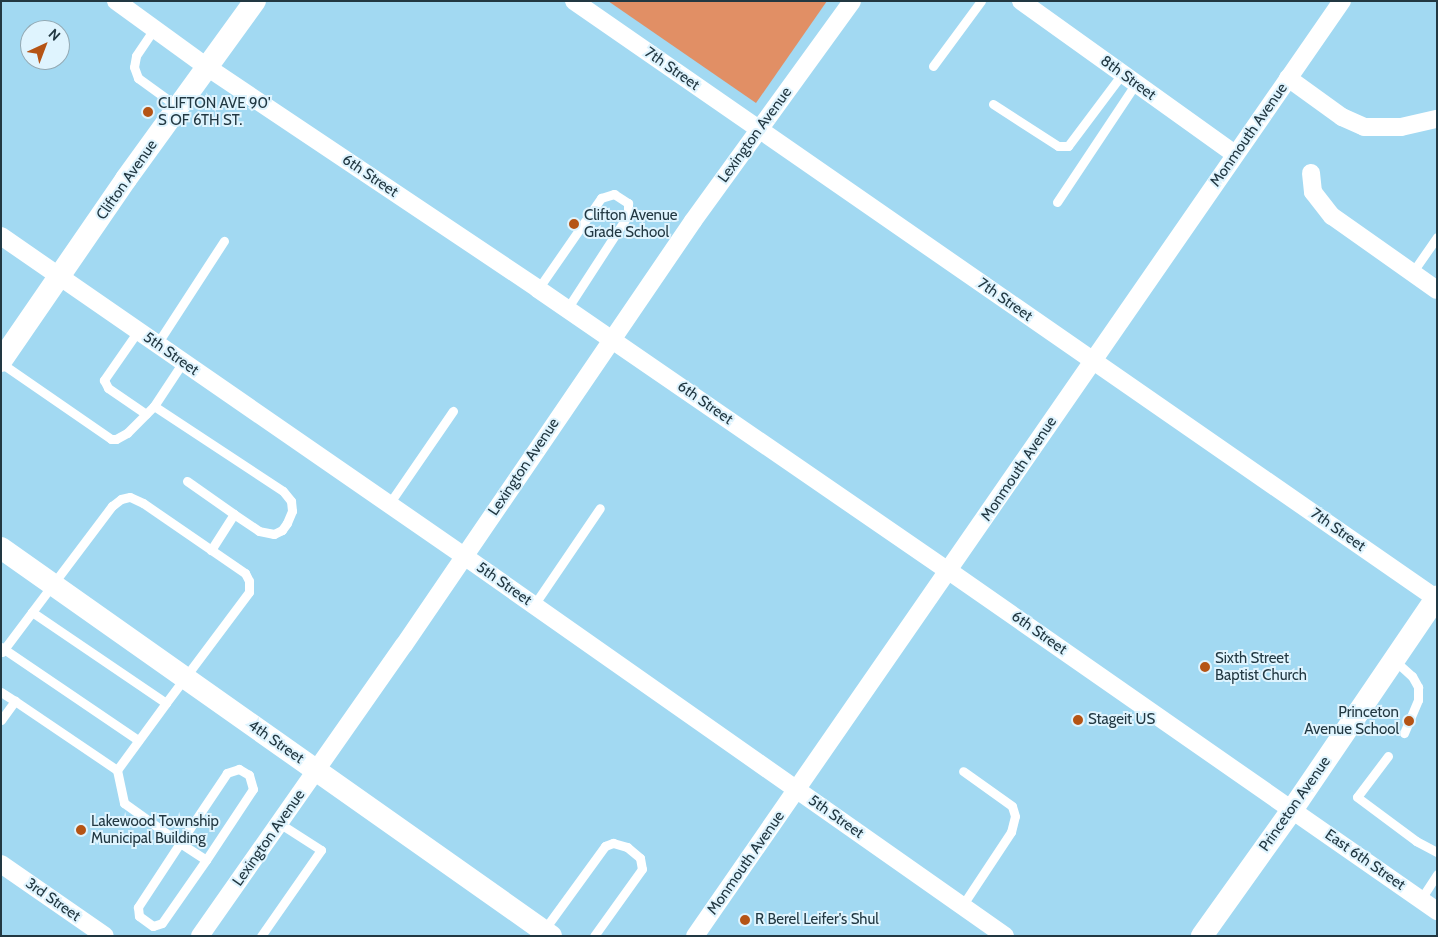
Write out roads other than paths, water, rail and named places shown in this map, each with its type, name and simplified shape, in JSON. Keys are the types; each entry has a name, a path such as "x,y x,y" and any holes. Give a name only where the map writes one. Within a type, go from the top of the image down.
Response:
{"street":[{"name":"6th Street","path":"116,1 208,67 538,288 1292,810"},
{"name":"Clifton Avenue","path":"1,362 178,107 256,1"},
{"name":"7th Street","path":"574,1 1436,598"},
{"name":"Lexington Avenue","path":"200,936 464,556 693,221 852,1"},
{"name":"8th Street","path":"1021,1 1235,154"},
{"name":"Monmouth Avenue","path":"695,936 1342,1"},
{"path":"1288,78 1342,117 1364,127 1401,126 1437,119"},
{"path":"1311,173 1313,192 1332,216 1437,290"},
{"name":"5th Street","path":"1,236 464,556 1005,936"},
{"name":"4th Street","path":"1,548 548,933"},
{"name":"Princeton Avenue","path":"1202,936 1292,810 1436,598"},
{"name":"East 6th Street","path":"1292,810 1437,911"},
{"name":"3rd Street","path":"1,864 105,936"}],"lane":[{"path":"933,66 981,1"},
{"path":"154,29 136,56 134,67 138,78 178,107"},
{"path":"993,104 1058,146 1068,146 1129,78"},
{"path":"1057,202 1129,78"},
{"path":"538,288 601,198 614,194 628,203 628,215 567,309"},
{"path":"1412,273 1437,237"},
{"path":"157,344 224,242"},
{"path":"138,331 104,380 108,388 146,414"},
{"path":"1,362 110,439 116,439 127,433 154,406 183,362"},
{"path":"154,406 283,491 291,501 292,511 288,523 282,530 274,534 259,531 187,481"},
{"path":"389,504 453,412"},
{"path":"117,770 249,592 249,581 245,573 143,503 130,497 121,499 112,506 2,650 138,740"},
{"path":"534,605 600,508"},
{"path":"211,550 234,514"},
{"path":"32,612 166,703"},
{"path":"1394,659 1412,676 1418,687 1418,700 1404,733"},
{"path":"1,692 117,770 124,803 206,860"},
{"path":"1,720 14,701"},
{"path":"1388,756 1357,797 1416,841 1437,852"},
{"path":"239,769 249,775 253,790 206,860 162,923 154,926 139,916 138,907 227,773 239,769"},
{"path":"962,771 1012,806 1016,816 1011,832 962,906"},
{"path":"261,936 321,850 279,822"},
{"path":"548,933 605,846 613,843 627,847 640,858 642,869 594,936"},
{"path":"1421,899 1437,874"}],"place":[{"name":"CLIFTON AVE 90' S OF 6TH ST.","path":"148,112"},
{"name":"Clifton Avenue Grade School","path":"574,224"},
{"name":"Sixth Street Baptist Church","path":"1205,667"},
{"name":"Stageit US","path":"1078,720"},
{"name":"Princeton Avenue School","path":"1409,721"},
{"name":"Lakewood Township Municipal Building","path":"81,830"},
{"name":"R Berel Leifer's Shul","path":"745,920"}]}
